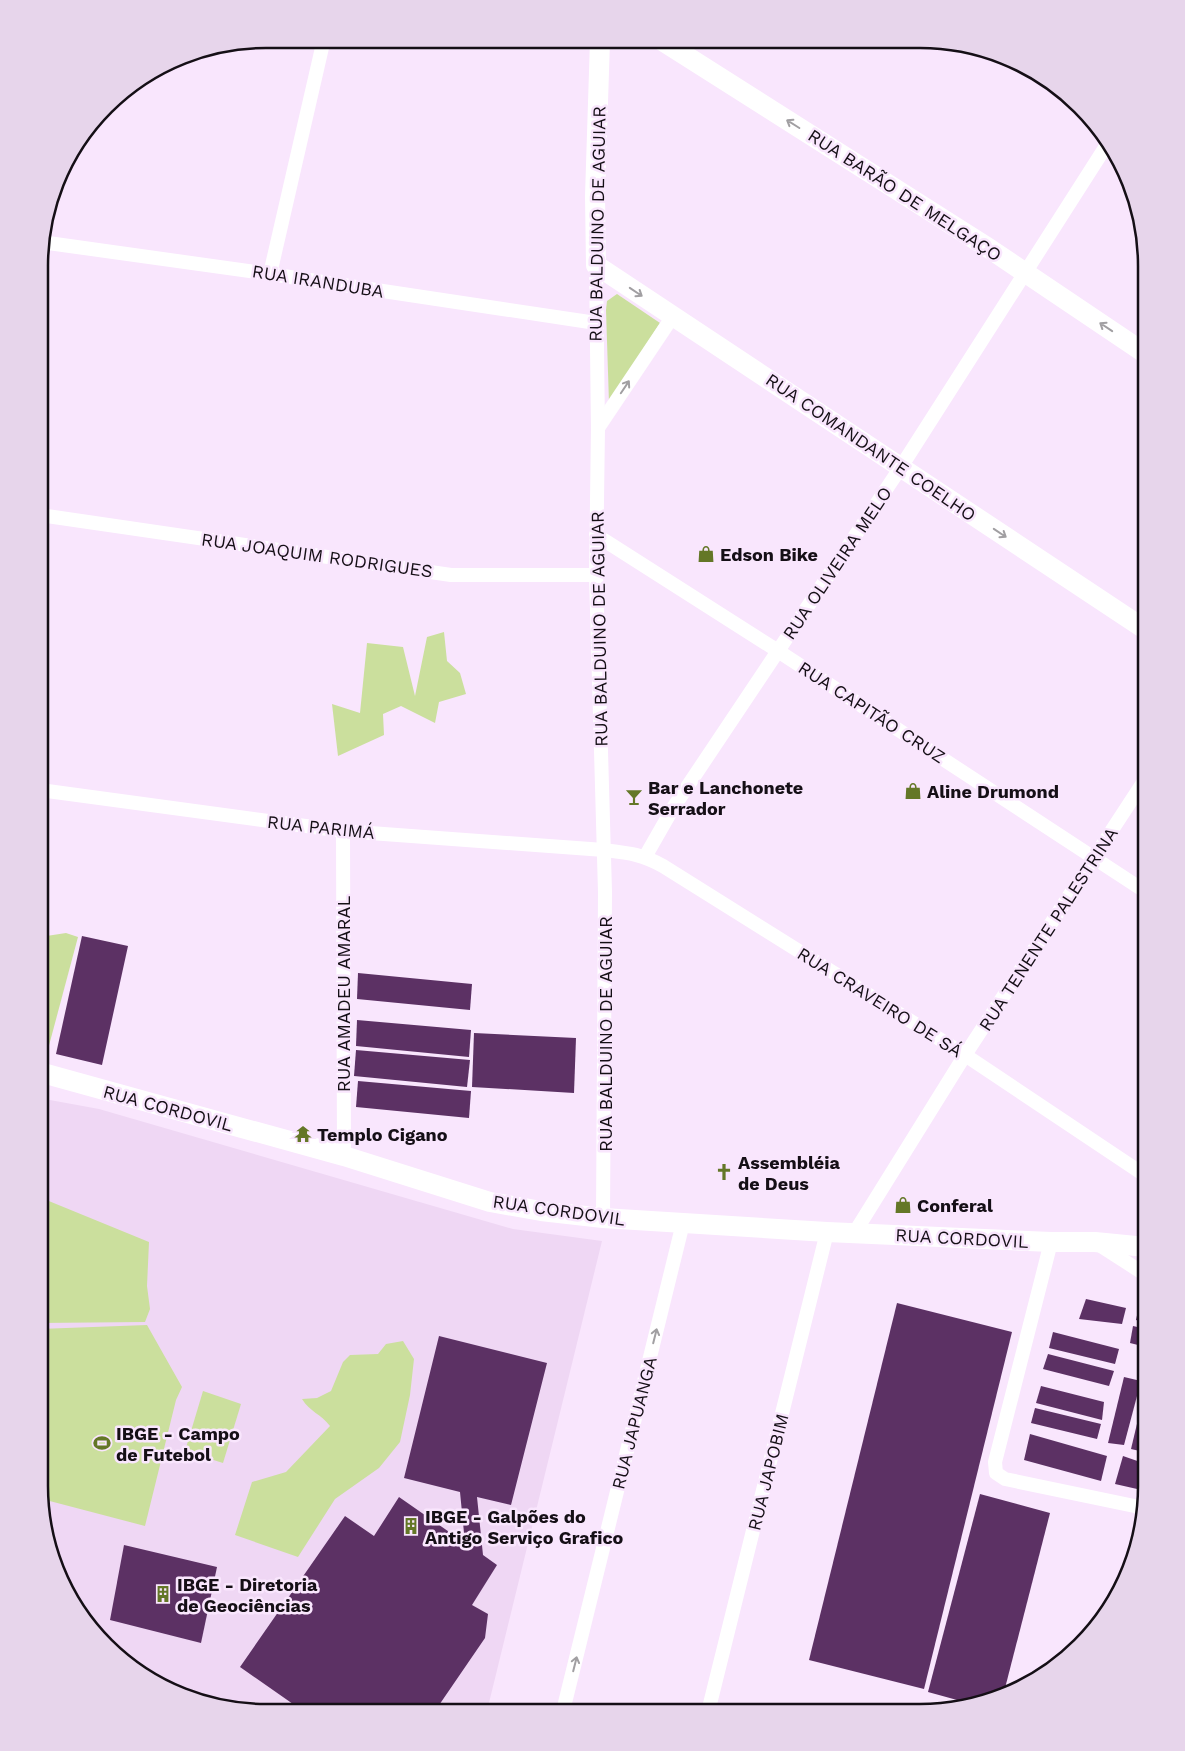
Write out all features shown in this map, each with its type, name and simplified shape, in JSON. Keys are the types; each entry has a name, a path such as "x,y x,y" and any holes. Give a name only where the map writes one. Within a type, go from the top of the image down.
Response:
{"street":[{"path":"270,274 322,48"},
{"name":"RUA BALDUINO DE AGUIAR","path":"600,48 595,196 598,428 596,575 604,850 604,1218"},
{"name":"RUA BARÃO DE MELGAÇO","path":"674,48 1026,273 1138,349"},
{"name":"RUA OLIVEIRA MELO","path":"645,856 673,808 901,467 1104,149"},
{"name":"RUA IRANDUBA","path":"49,243 596,323"},
{"name":"RUA COMANDANTE COELHO","path":"596,265 1138,625"},
{"path":"598,428 673,316"},
{"name":"RUA JOAQUIM RODRIGUES","path":"48,516 451,575 596,575"},
{"name":"RUA CAPITÃO CRUZ","path":"596,535 778,651 1138,887"},
{"name":"RUA PARIMÁ","path":"48,791 343,831 604,850"},
{"name":"RUA TENENTE PALESTRINA","path":"855,1232 965,1055 1138,791"},
{"name":"RUA AMADEU AMARAL","path":"343,831 344,1156"},
{"name":"RUA CRAVEIRO DE SÁ","path":"604,850 645,856 663,866 965,1055 1138,1171"},
{"name":"RUA CORDOVIL","path":"48,1074 344,1156 490,1202 541,1211 604,1218 827,1232 1051,1242 1096,1242 1138,1246"},
{"name":"RUA JAPUANGA","path":"565,1704 683,1223"},
{"name":"RUA JAPOBIM","path":"710,1704 827,1232"},
{"path":"1051,1242 995,1462 996,1473 1005,1479 1137,1506"},
{"path":"1096,1242 1138,1270"}],"shaded area":[{"path":"48,1100 99,1109 513,1229 602,1241 489,1704 266,1704 237,1702 209,1696 182,1687 144,1667 111,1640 84,1607 70,1582 59,1556 49,1514 48,1500"}],"green space":[{"path":"617,294 660,323 609,403 606,310 607,301"},
{"path":"444,632 447,661 460,673 466,694 439,702 435,723 401,706 383,714 384,735 338,756 332,704 360,713 367,643 403,647 415,696 427,637"},
{"path":"66,933 78,937 48,1049 48,936"},
{"path":"48,1201 149,1242 147,1286 150,1309 145,1322 48,1323"},
{"name":"IBGE - Campo de Futebol","path":"147,1325 182,1387 176,1400 145,1526 48,1501 48,1329"},
{"path":"403,1341 414,1359 410,1395 400,1442 379,1468 335,1499 298,1557 235,1535 252,1482 286,1472 330,1426 308,1407 302,1399 317,1398 331,1391 343,1362 350,1355 378,1354 386,1344"},
{"path":"203,1391 241,1404 223,1463 185,1451"}],"building":[{"path":"82,936 128,946 102,1065 56,1054"},
{"path":"358,973 472,984 470,1010 357,999"},
{"path":"357,1020 471,1030 469,1057 356,1046"},
{"path":"474,1033 576,1038 574,1093 472,1087"},
{"path":"356,1050 470,1060 467,1087 354,1076"},
{"path":"358,1081 471,1091 469,1118 356,1107"},
{"path":"1086,1299 1126,1308 1122,1324 1079,1319"},
{"path":"897,1303 1012,1332 924,1689 809,1660"},
{"path":"1133,1326 1138,1327 1138,1345 1130,1343"},
{"path":"1053,1332 1119,1349 1115,1364 1049,1348"},
{"name":"IBGE - Galpões do Antigo Serviço Grafico","path":"439,1336 547,1363 511,1505 477,1497 483,1555 497,1565 472,1605 488,1614 485,1638 440,1704 293,1704 240,1667 345,1516 374,1536 399,1497 465,1543 460,1492 404,1478"},
{"path":"1048,1354 1114,1371 1109,1386 1043,1369"},
{"path":"1124,1377 1138,1380 1138,1392 1124,1445 1108,1443"},
{"path":"1041,1386 1104,1402 1102,1420 1036,1403"},
{"path":"1035,1408 1101,1424 1097,1439 1031,1423"},
{"path":"1138,1420 1138,1451 1131,1449"},
{"path":"1030,1434 1107,1456 1101,1481 1024,1460"},
{"path":"1123,1456 1138,1461 1138,1489 1115,1484"},
{"path":"980,1494 1050,1513 1006,1686 990,1692 957,1700 928,1692"},
{"name":"IBGE - Diretoria de Geociências","path":"124,1545 217,1567 201,1643 110,1620"}],"place":[{"name":"Edson Bike","path":"706,554"},
{"name":"Aline Drumond","path":"913,791"},
{"name":"Bar e Lanchonete Serrador","path":"634,797"},
{"name":"Templo Cigano","path":"303,1134"},
{"name":"Assembléia de Deus","path":"724,1172"},
{"name":"Conferal","path":"903,1205"},
{"name":"IBGE - Campo de Futebol","path":"102,1443"},
{"name":"IBGE - Galpões do Antigo Serviço Grafico","path":"411,1526"},
{"name":"IBGE - Diretoria de Geociências","path":"163,1594"}]}
